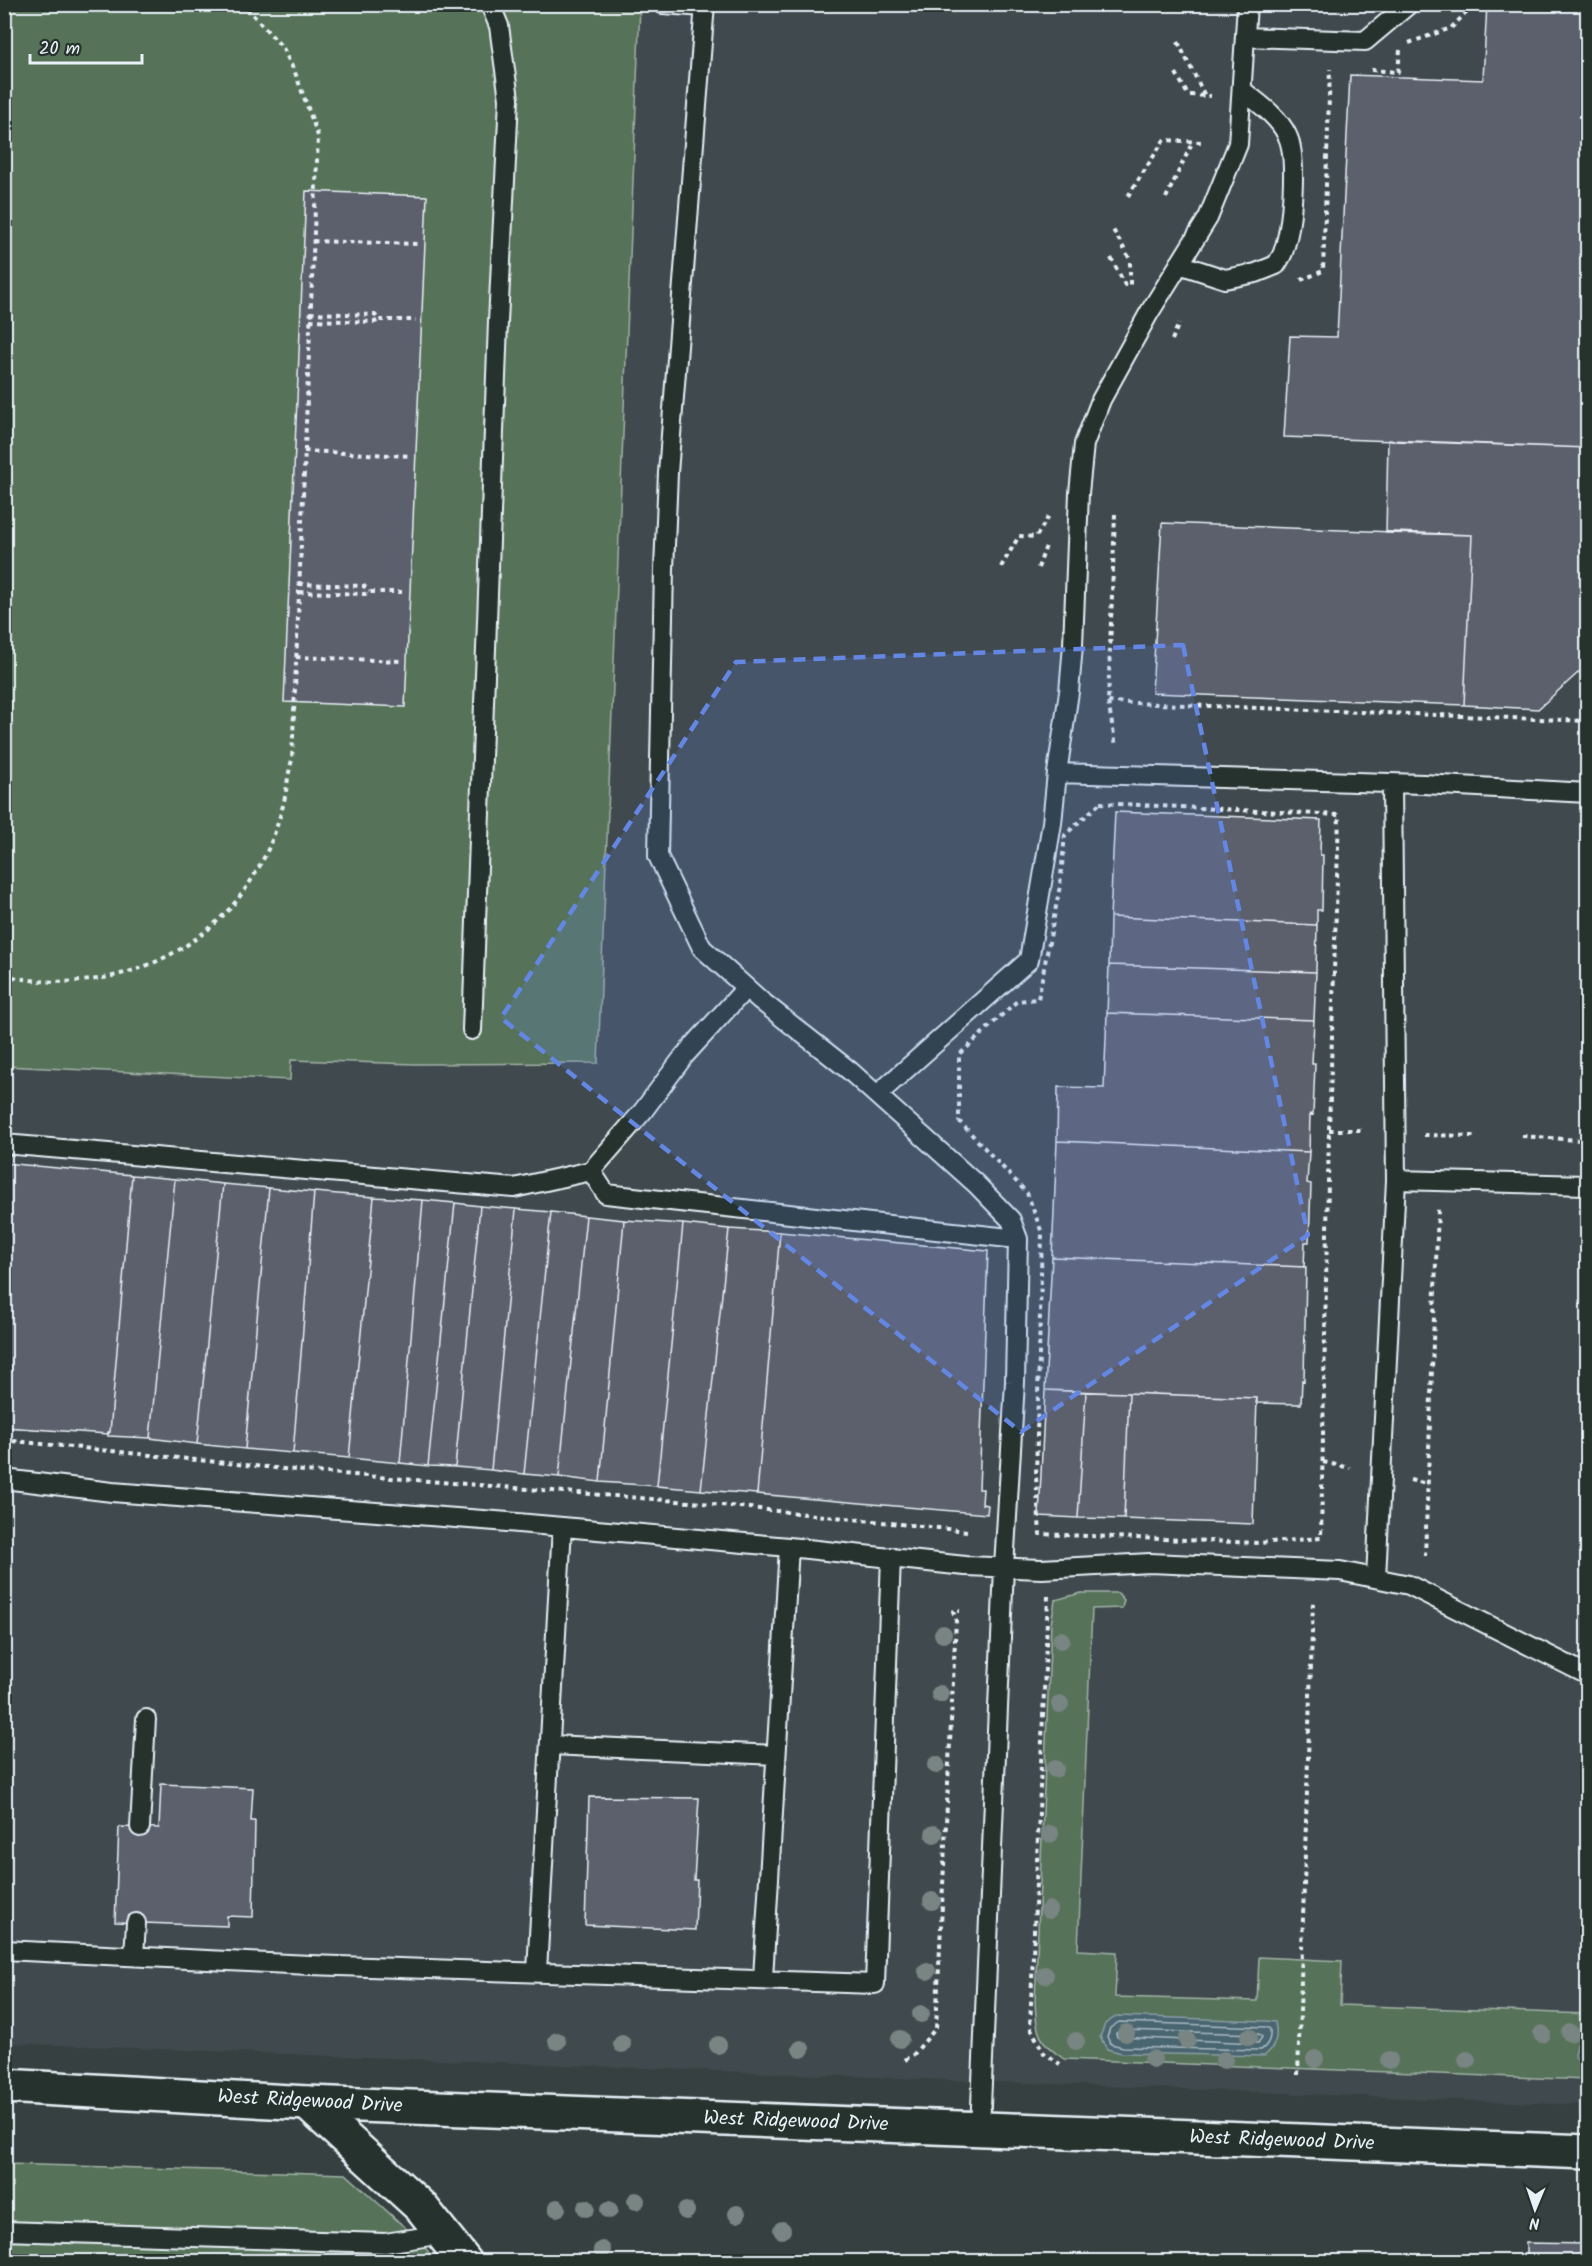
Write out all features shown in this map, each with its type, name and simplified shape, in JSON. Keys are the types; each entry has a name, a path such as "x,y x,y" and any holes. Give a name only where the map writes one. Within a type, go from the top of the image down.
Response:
{"main road":[{"name":"West Ridgewood Drive","path":"4,2086 307,2103 1587,2152"},
{"path":"307,2103 422,2208 465,2262"}],"lane":[{"path":"472,1030 498,322 509,99 500,26 490,4"},
{"path":"663,4 704,6 667,494 663,581 658,856 702,948 746,988 878,1095 976,1184 1011,1220 1018,1239 1016,1382 1004,1567 980,2129"},
{"path":"878,1095 1029,960 1053,824 1073,645 1078,503 1084,444 1101,400 1149,313 1208,218 1238,144 1247,4"},
{"path":"1245,37 1365,41 1409,4"},
{"path":"1179,264 1225,279 1256,273 1276,265 1284,251 1289,232 1292,201 1291,147 1288,136 1277,120 1242,90"},
{"path":"1057,773 1587,793"},
{"path":"1376,1578 1396,1180 1392,784"},
{"path":"4,1144 514,1188 591,1171 643,1111 684,1056 746,988"},
{"path":"591,1171 606,1194 1018,1239"},
{"path":"1396,1180 1587,1185"},
{"path":"4,1479 112,1492 562,1527 789,1547 965,1566 1042,1569 1150,1563 1340,1572 1409,1585 1587,1675"},
{"path":"537,1971 562,1527"},
{"path":"763,1978 789,1547"},
{"path":"4,1950 310,1965 763,1978 875,1984 891,1557"},
{"path":"140,1827 146,1719"},
{"path":"550,1745 776,1755"},
{"path":"134,1956 136,1923"},
{"path":"4,2231 385,2244 443,2234"}],"path":[{"path":"4,975 50,982 92,981 126,975 188,945 237,900 256,873 271,843 283,807 292,760 318,136 296,75 283,48 243,4"},
{"path":"1178,42 1205,96"},
{"path":"1176,74 1188,95 1211,96"},
{"path":"1128,196 1164,140 1203,142"},
{"path":"1166,198 1193,141"},
{"path":"1111,258 1125,285 1130,285 1130,259 1112,228"},
{"path":"313,241 420,244"},
{"path":"310,313 375,315 380,320"},
{"path":"310,320 375,322 416,320"},
{"path":"304,451 411,456"},
{"path":"1001,567 1019,536 1036,537 1051,513"},
{"path":"1115,514 1108,702 1117,755"},
{"path":"299,584 364,586 369,592"},
{"path":"298,592 365,594 404,592"},
{"path":"296,657 402,661"},
{"path":"1108,702 1587,721"},
{"path":"1038,999 1060,886 1065,835 1100,803 1339,815 1329,1130 1321,1538"},
{"path":"1329,1130 1364,1130"},
{"path":"1423,1135 1474,1136"},
{"path":"1522,1136 1578,1140"},
{"path":"1425,1556 1438,1207"},
{"path":"4,1440 294,1470 690,1502 967,1531"},
{"path":"1323,1462 1350,1468"},
{"path":"1407,1479 1428,1484"},
{"path":"1048,1595 1030,2027 1044,2053 1060,2064"},
{"path":"1298,2075 1313,1601"},
{"path":"905,2060 914,2054 936,2028 956,1620 953,1611 960,1611"}],"highlighted area":[{"path":"1183,645 1308,1235 1021,1432 501,1018 736,662"}],"shaded area":[{"path":"640,5 1587,5 1587,2105 5,2043 4,1066 290,1080 291,1060 415,1064 598,1062"}],"green space":[{"path":"4,5 640,5 598,1063 415,1064 291,1060 290,1080 5,1066"},
{"path":"1081,1593 1118,1593 1124,1600 1122,1608 1092,1609 1078,1950 1117,1952 1115,1997 1257,2001 1259,1957 1342,1961 1340,2005 1587,2014 1587,2080 1064,2059 1048,2047 1038,2029 1035,2002 1051,1624 1055,1600"},
{"path":"5,2164 346,2174 421,2242 435,2261 5,2262"}],"water":[{"path":"1117,2016 1275,2022 1276,2037 1274,2045 1264,2056 1122,2053 1107,2049 1100,2037 1105,2024"},
{"path":"1588,2037 1587,2066 1581,2064 1575,2056 1575,2047"}],"building":[{"path":"1487,4 1588,4 1588,448 1284,437 1290,336 1337,337 1350,75 1483,80"},
{"path":"306,191 427,196 405,707 284,702"},
{"path":"1388,440 1588,448 1588,664 1538,709 1464,705 1472,535 1386,533"},
{"path":"1162,523 1472,535 1464,705 1152,693"},
{"path":"1115,812 1321,820 1322,910 1317,910 1317,925 1110,917"},
{"path":"1110,917 1317,925 1316,972 1109,965"},
{"path":"1109,965 1316,972 1314,1020 1107,1013"},
{"path":"1107,1013 1314,1020 1312,1064 1315,1064 1309,1152 1057,1141 1058,1087 1104,1088"},
{"path":"1057,1141 1309,1152 1307,1183 1311,1184 1309,1242 1305,1242 1304,1267 1052,1257"},
{"path":"4,1163 132,1175 110,1432 108,1434 4,1427"},
{"path":"132,1175 175,1179 150,1438 108,1436"},
{"path":"175,1179 223,1184 197,1444 150,1438"},
{"path":"223,1184 269,1188 245,1449 197,1444"},
{"path":"269,1188 314,1192 293,1453 245,1449"},
{"path":"314,1192 374,1197 349,1458 293,1453"},
{"path":"374,1197 423,1200 400,1463 349,1458"},
{"path":"423,1200 455,1203 428,1466 400,1463"},
{"path":"455,1203 480,1206 455,1467 428,1466"},
{"path":"480,1206 516,1209 491,1470 455,1467"},
{"path":"516,1209 551,1212 524,1474 491,1470"},
{"path":"551,1212 586,1216 559,1477 524,1474"},
{"path":"586,1216 624,1220 600,1482 559,1477"},
{"path":"624,1220 683,1224 657,1486 600,1482"},
{"path":"683,1224 729,1229 701,1490 657,1486"},
{"path":"729,1229 780,1232 757,1494 701,1490"},
{"path":"780,1232 988,1251 979,1489 983,1489 982,1504 988,1505 987,1514 757,1494"},
{"path":"1052,1257 1306,1267 1304,1381 1302,1380 1301,1404 1256,1403 1257,1398 1045,1390"},
{"path":"1045,1390 1086,1392 1078,1518 1039,1516"},
{"path":"1086,1392 1129,1393 1124,1519 1078,1518"},
{"path":"1129,1393 1257,1398 1253,1524 1124,1519"},
{"path":"161,1784 253,1788 251,1821 255,1821 253,1917 227,1916 227,1926 115,1922 119,1827 159,1828"},
{"path":"589,1797 699,1798 694,1880 697,1880 695,1930 585,1925"},
{"path":"1526,2243 1588,2244 1588,2262 1526,2262"},
{"path":"977,2255 1092,2260 1092,2262 977,2262"}]}
